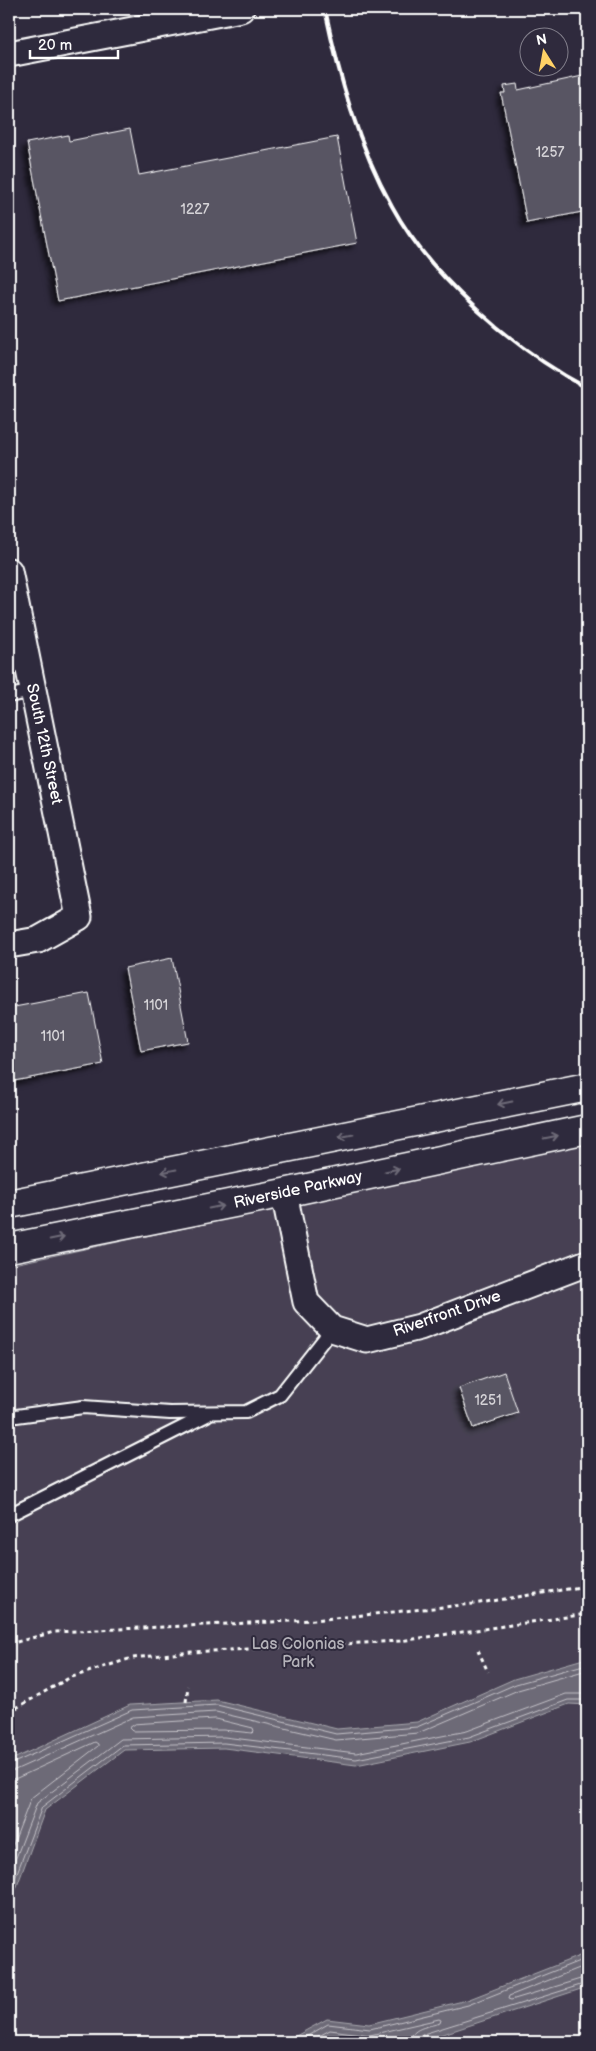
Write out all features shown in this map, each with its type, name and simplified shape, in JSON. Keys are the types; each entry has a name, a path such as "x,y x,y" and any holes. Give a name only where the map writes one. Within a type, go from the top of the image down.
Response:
{"main road":[{"path":"9,1204 587,1087"},
{"name":"Riverside Parkway","path":"9,1248 284,1193 587,1129"}],"street":[{"path":"9,54 241,9"},
{"name":"South 12th Street","path":"9,571 79,917 38,940 9,945"},
{"name":"Riverfront Drive","path":"284,1193 306,1302 332,1328 368,1340 420,1327 587,1263"}],"lane":[{"path":"9,696 33,691"},
{"path":"9,1417 83,1407 170,1413 246,1412 280,1395 332,1328"},
{"path":"9,1515 211,1413"}],"path":[{"path":"9,1644 54,1632 314,1620 473,1604 587,1586"},
{"path":"9,1712 69,1678 132,1658 192,1652 400,1641 587,1614"},
{"path":"478,1650 488,1672"},
{"path":"186,1702 188,1686"}],"green space":[{"name":"Las Colonias Park","path":"587,1143 587,2042 9,2042 9,1265"}],"water":[{"path":"587,1658 587,1705 569,1704 470,1742 356,1765 224,1748 124,1750 45,1810 9,1908 9,1761 130,1705 217,1700 337,1729 417,1722 514,1679"},
{"path":"587,1953 587,1987 434,2037 410,2042 291,2042 294,2037 327,2019 369,2024 467,2000"}],"building":[{"path":"587,75 587,211 527,223 501,93 505,93 504,86 517,84 518,90"},
{"path":"130,129 139,175 337,137 357,243 58,301 27,143 68,135 69,141"},
{"path":"172,958 188,1042 141,1051 125,968"},
{"path":"89,993 103,1064 9,1082 9,1008"},
{"path":"504,1372 518,1413 473,1428 459,1388"}],"railway":[{"path":"325,9 343,85 360,135 380,183 409,233 429,259 477,310 532,354 587,388"}]}
